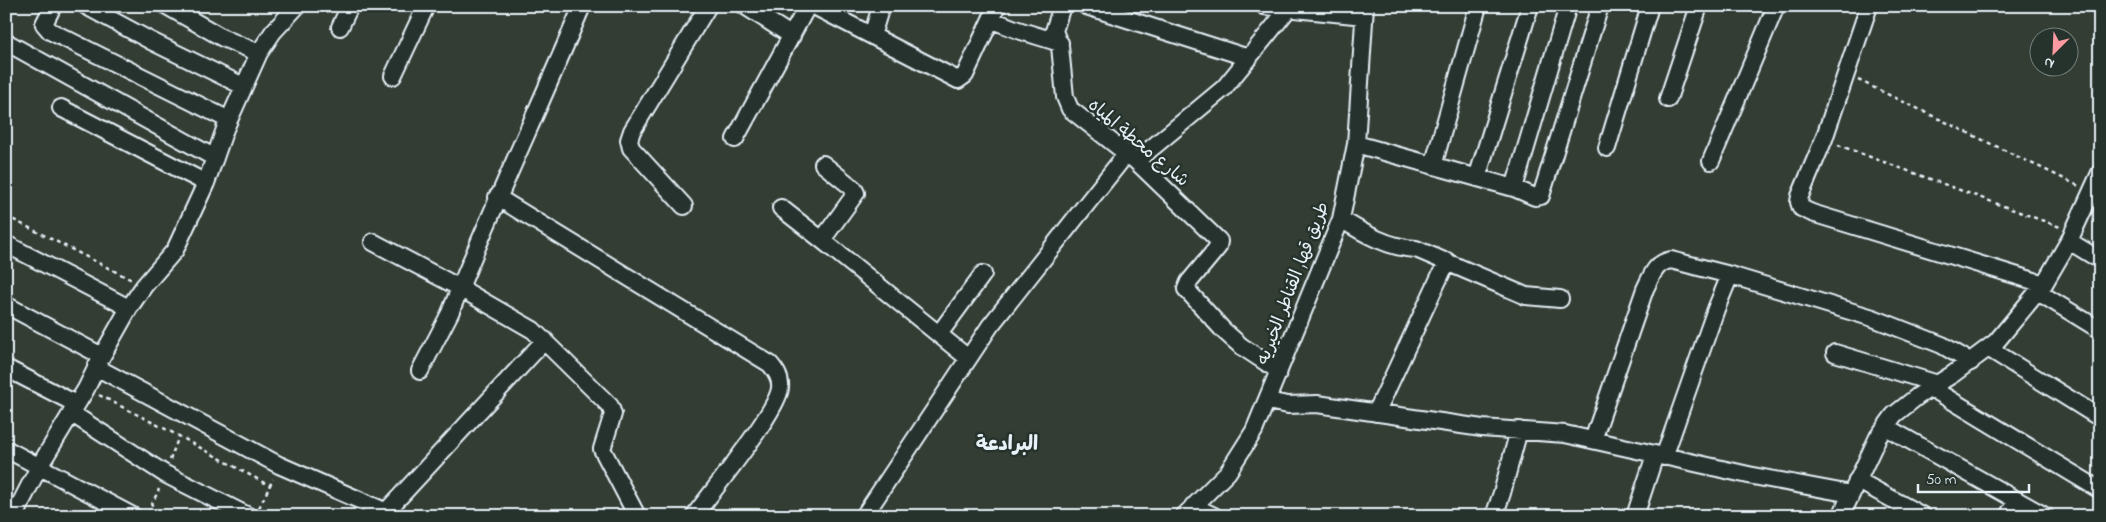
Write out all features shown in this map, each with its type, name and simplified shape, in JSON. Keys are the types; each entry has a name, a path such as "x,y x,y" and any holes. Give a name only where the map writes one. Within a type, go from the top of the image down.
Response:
{"street":[{"path":"53,6 44,24 50,31 229,120"},
{"path":"86,6 160,46 243,86"},
{"path":"167,6 223,38 259,53"},
{"path":"14,516 40,465 86,389 129,308 144,286 175,250 206,183 229,120 259,53 273,32 297,6"},
{"path":"340,27 350,6"},
{"path":"392,76 426,6"},
{"path":"420,371 450,313 497,197 537,114 582,6"},
{"path":"684,206 631,148 629,140 632,131 708,6"},
{"path":"746,6 792,36"},
{"path":"872,36 881,6"},
{"name":"شارع محطة المياه","path":"1062,6 1054,27 1055,35 1060,43 1065,97 1070,110 1131,157 1219,241 1218,247 1189,282 1186,289 1223,330 1241,346 1279,371"},
{"path":"1086,6 1249,58"},
{"path":"1264,6 1365,11"},
{"path":"1433,166 1478,6"},
{"path":"1477,178 1530,6"},
{"path":"1514,188 1568,6"},
{"path":"1356,144 1514,188 1535,197 1543,194 1600,6"},
{"path":"1607,148 1650,6"},
{"path":"1668,99 1699,6"},
{"path":"1711,162 1776,6"},
{"path":"1869,6 1824,139 1800,196 1799,202 1804,211 2041,288 2100,330"},
{"path":"735,139 807,7 814,7 958,80 965,75 995,13 1025,33 1060,43"},
{"path":"864,516 968,358 1011,298 1131,157 1215,96 1249,58 1288,8"},
{"name":"طريق قها, القناطر الخيريه","path":"1189,511 1217,484 1238,459 1254,431 1340,219 1356,144 1365,11"},
{"path":"6,42 215,158"},
{"path":"61,108 206,183"},
{"path":"822,240 856,193 854,188 824,164"},
{"path":"1841,516 1878,437 1894,415 1971,362 1996,342 2041,288 2071,236 2096,186"},
{"path":"497,197 770,364 778,374 780,389 769,414 694,516"},
{"path":"781,208 968,358"},
{"path":"1340,219 1368,236 1406,248 1416,249 1526,296 1560,299"},
{"path":"2071,236 2100,260"},
{"path":"374,242 521,321 545,340 610,406 613,414 602,449 637,516"},
{"path":"6,244 129,308"},
{"path":"1593,440 1645,288 1655,269 1664,261 1671,260 1730,275 1790,295 1873,318 1942,345 1971,362"},
{"path":"1376,413 1447,261"},
{"path":"939,334 983,274"},
{"path":"1635,516 1730,275"},
{"path":"6,305 99,362 279,465 388,514 545,340"},
{"path":"1988,348 2100,418"},
{"path":"1836,353 1934,386 2100,490"},
{"path":"6,368 73,408 165,474 248,516"},
{"path":"1267,401 1288,405 1317,404 1482,428 1565,434 1789,483 1830,488 1854,487 1924,516"},
{"path":"1886,426 2045,516"},
{"path":"1494,516 1519,430"},
{"path":"6,449 40,465 133,516"},
{"path":"2008,516 2017,500"},
{"path":"1189,511 1214,516"}],"path":[{"path":"1846,74 2096,186"},
{"path":"1824,139 2071,236"},
{"path":"6,216 144,286"},
{"path":"86,389 179,436 270,486 255,516"},
{"path":"147,516 179,436"}],"district":[{"name":"البرادعة","path":"1007,443"}]}
